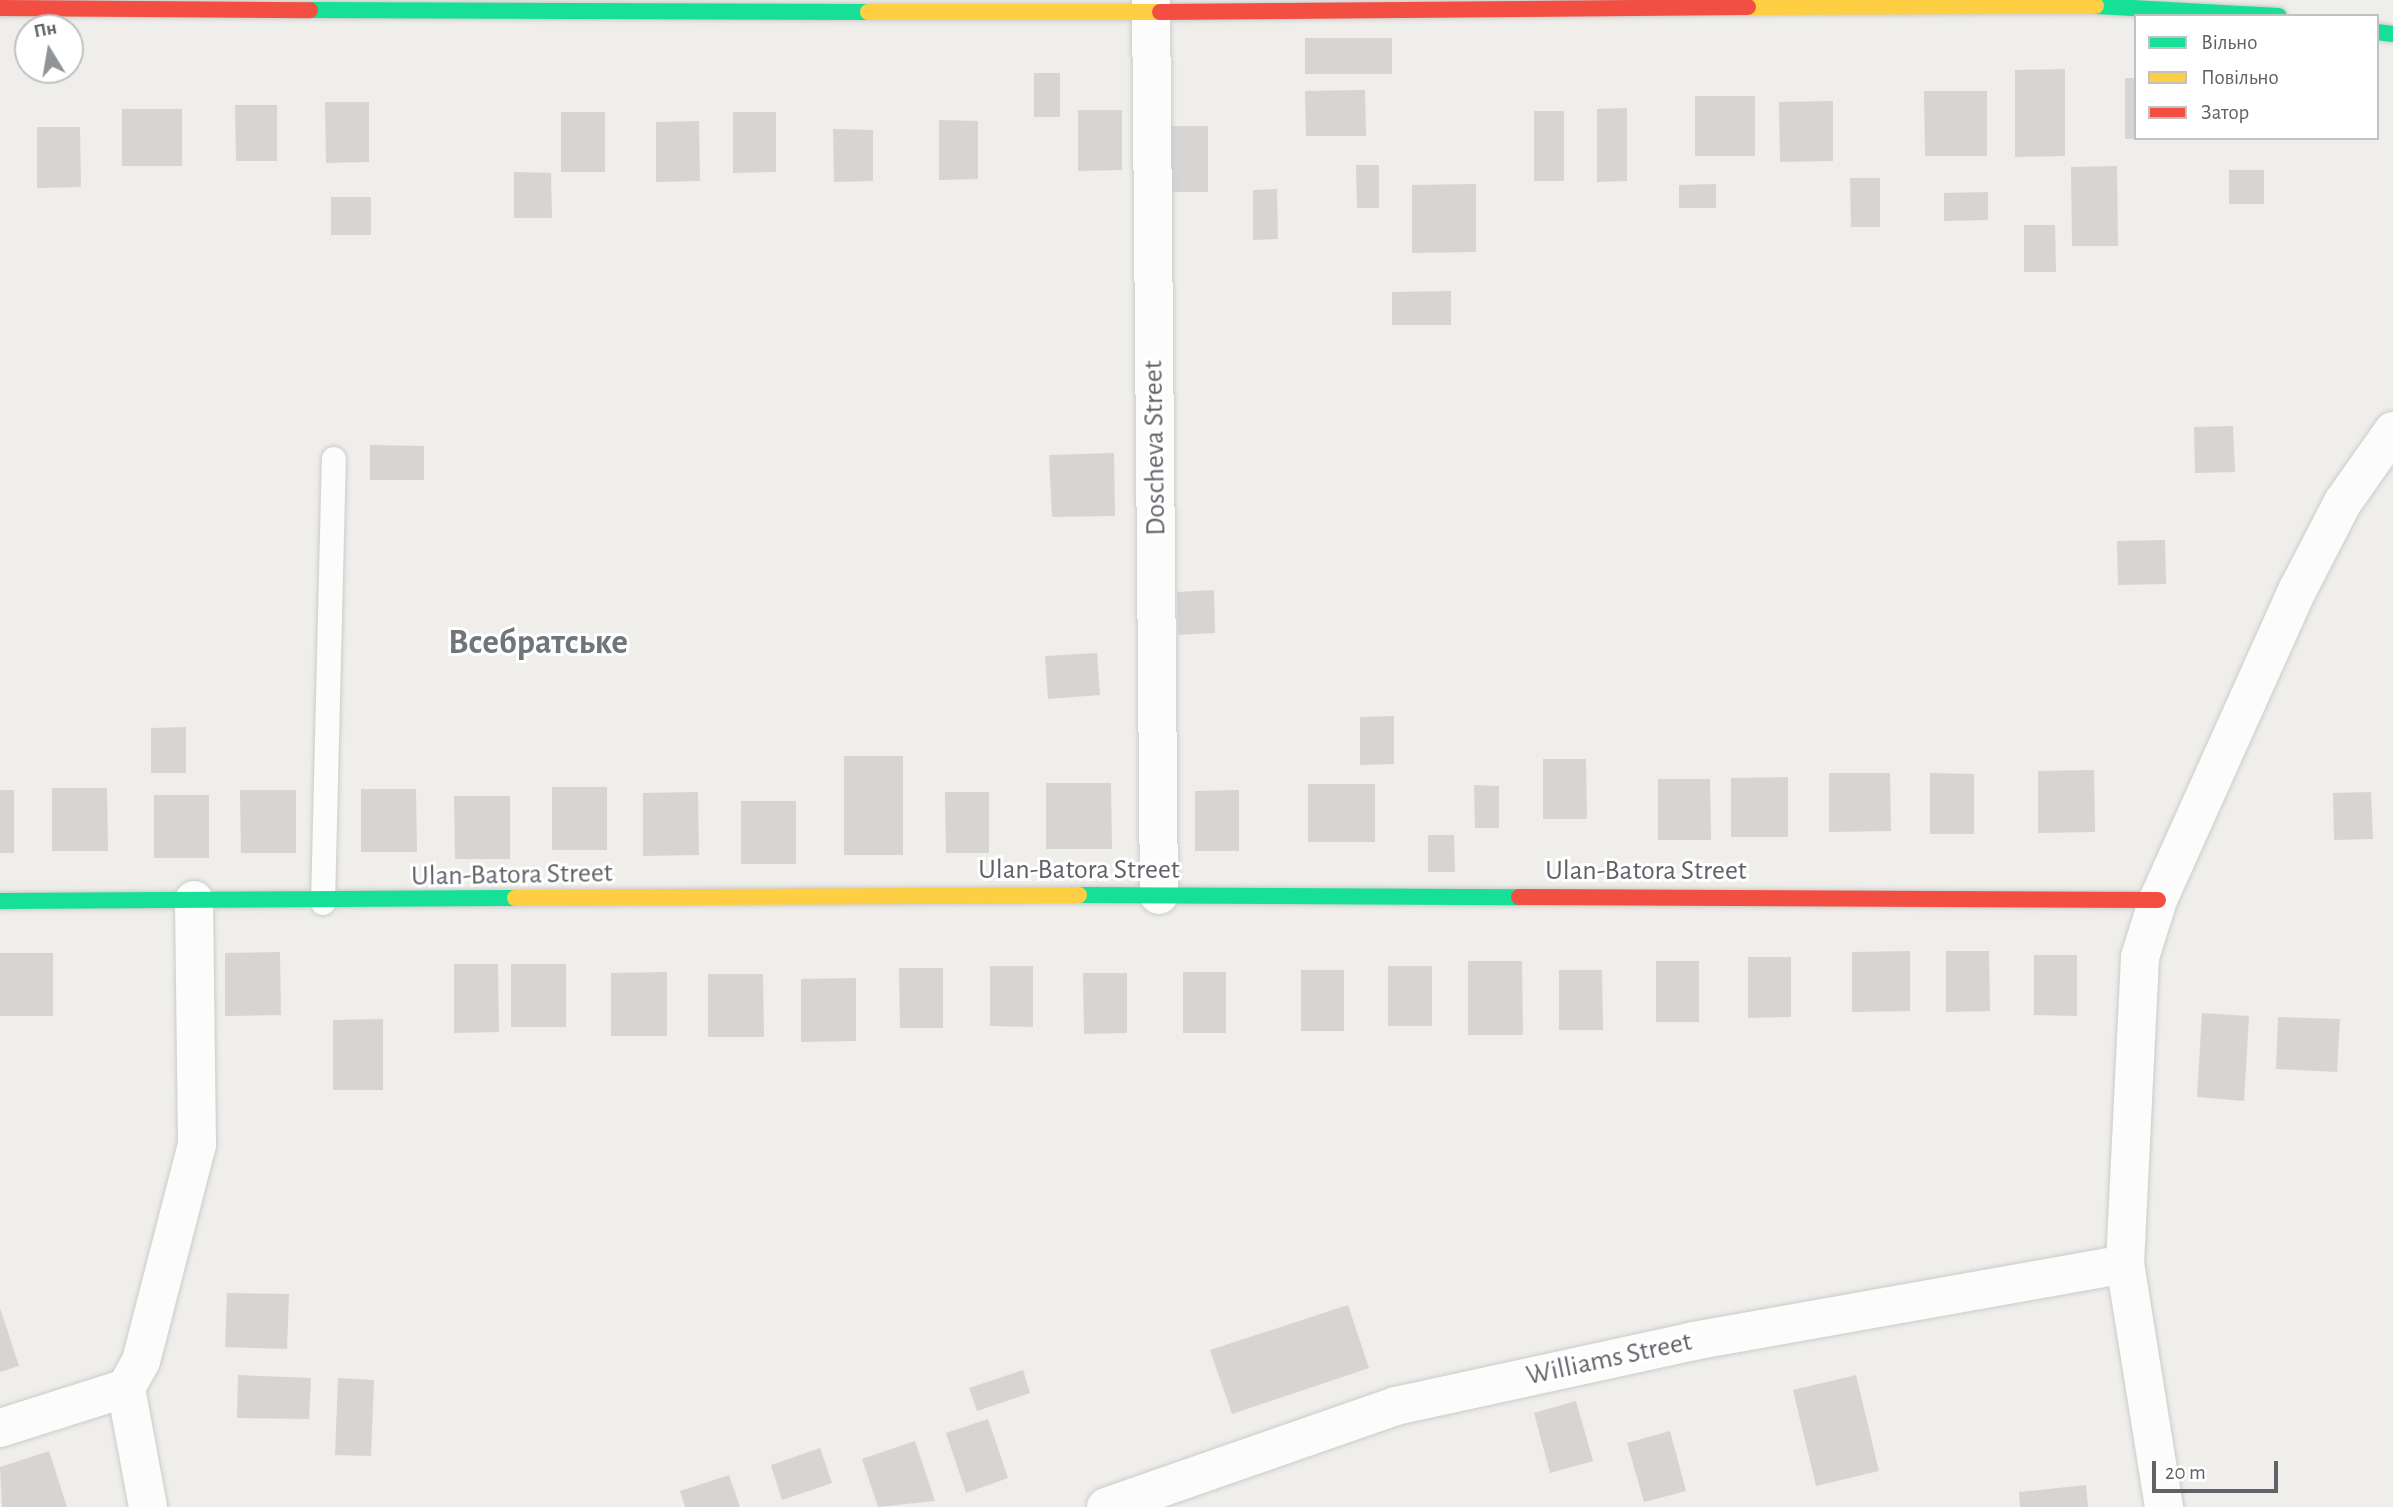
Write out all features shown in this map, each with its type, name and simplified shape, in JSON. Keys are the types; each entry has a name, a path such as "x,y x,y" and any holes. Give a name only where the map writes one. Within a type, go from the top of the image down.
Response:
{"main road":[{"path":"0,8 2052,4 2241,14"},
{"name":"Ulan-Batora Street","path":"0,901 194,900 323,903 1159,895 2158,900"}],"street":[{"name":"Doscheva Street","path":"1151,5 1159,895"},
{"path":"2164,1507 2125,1264 2140,957 2158,900 2298,589 2343,502 2393,431"},
{"path":"148,1507 126,1388 141,1361 197,1145 194,900"},
{"name":"Williams Street","path":"1106,1507 1396,1406 1693,1341 2125,1264"},
{"path":"0,1428 126,1388"}],"lane":[{"path":"323,903 334,459"}],"building":[{"path":"1305,38 1392,38 1392,74 1305,74"},
{"path":"2065,69 2065,156 2015,157 2015,70"},
{"path":"1034,73 1060,73 1060,117 1034,117"},
{"path":"2125,78 2134,78 2134,139 2125,139"},
{"path":"1365,90 1366,136 1306,136 1305,91"},
{"path":"1924,91 1987,91 1987,156 1925,156"},
{"path":"1695,96 1755,96 1755,156 1695,156"},
{"path":"1833,101 1833,161 1780,162 1779,102"},
{"path":"325,102 369,102 369,162 326,163"},
{"path":"235,105 277,105 277,161 236,161"},
{"path":"1627,108 1627,181 1597,182 1597,109"},
{"path":"122,109 182,109 182,166 122,166"},
{"path":"1078,110 1122,110 1122,170 1078,171"},
{"path":"1534,111 1564,111 1564,181 1534,181"},
{"path":"561,112 605,112 605,172 561,172"},
{"path":"733,112 776,112 776,172 733,173"},
{"path":"939,120 978,121 978,179 939,180"},
{"path":"699,121 700,181 656,182 656,122"},
{"path":"1170,126 1208,126 1208,192 1170,192"},
{"path":"37,127 80,127 81,187 37,188"},
{"path":"833,129 873,130 873,181 834,182"},
{"path":"1356,165 1379,165 1379,208 1357,208"},
{"path":"2117,166 2118,246 2072,246 2071,167"},
{"path":"2229,170 2264,170 2264,204 2229,204"},
{"path":"514,172 551,173 552,218 514,218"},
{"path":"1850,178 1880,178 1880,227 1851,227"},
{"path":"1476,184 1476,252 1412,253 1412,185"},
{"path":"1716,184 1716,208 1679,208 1679,185"},
{"path":"1277,189 1278,239 1253,240 1253,190"},
{"path":"1988,192 1988,220 1944,221 1944,193"},
{"path":"331,197 371,197 371,235 331,235"},
{"path":"2024,225 2055,225 2056,272 2024,272"},
{"path":"1451,291 1451,325 1392,325 1392,292"},
{"path":"2233,426 2235,472 2195,473 2194,427"},
{"path":"370,445 424,446 424,480 370,480"},
{"path":"1114,453 1115,516 1052,517 1049,455"},
{"path":"2165,540 2166,584 2118,585 2117,541"},
{"path":"1214,590 1215,633 1178,635 1177,592"},
{"path":"1097,653 1100,695 1048,699 1045,656"},
{"path":"1394,716 1394,764 1360,765 1360,717"},
{"path":"186,727 186,773 151,773 151,728"},
{"path":"844,756 903,756 903,855 844,855"},
{"path":"1543,759 1586,759 1587,819 1543,819"},
{"path":"2094,770 2095,832 2038,833 2038,771"},
{"path":"1829,773 1890,773 1891,831 1829,832"},
{"path":"1930,773 1974,774 1974,834 1930,834"},
{"path":"1788,777 1788,837 1731,837 1731,778"},
{"path":"1658,779 1710,779 1711,840 1658,840"},
{"path":"1046,783 1111,783 1112,849 1046,849"},
{"path":"1308,784 1375,784 1375,842 1308,842"},
{"path":"1474,785 1499,786 1499,828 1475,828"},
{"path":"552,787 607,787 607,850 552,850"},
{"path":"52,788 107,788 108,851 52,851"},
{"path":"361,789 416,789 417,852 361,852"},
{"path":"0,790 14,790 14,853 0,853"},
{"path":"240,790 296,790 296,853 241,853"},
{"path":"1239,790 1239,851 1195,851 1195,791"},
{"path":"698,792 699,855 643,856 643,793"},
{"path":"945,792 989,792 989,853 946,853"},
{"path":"2371,792 2373,839 2334,840 2333,793"},
{"path":"154,795 209,795 209,858 154,858"},
{"path":"454,796 510,796 510,859 455,859"},
{"path":"741,801 796,801 796,864 741,864"},
{"path":"1428,835 1454,835 1455,872 1428,872"},
{"path":"1910,951 1910,1011 1852,1012 1852,952"},
{"path":"1946,951 1989,951 1990,1011 1946,1012"},
{"path":"280,952 281,1015 225,1016 225,953"},
{"path":"0,953 53,953 53,1016 0,1016"},
{"path":"2034,955 2077,955 2077,1016 2034,1015"},
{"path":"1748,957 1791,957 1791,1017 1748,1018"},
{"path":"1468,961 1522,961 1523,1035 1468,1035"},
{"path":"1656,961 1699,961 1699,1022 1656,1022"},
{"path":"454,964 498,964 499,1032 454,1033"},
{"path":"511,964 566,964 566,1027 511,1027"},
{"path":"990,966 1033,966 1033,1027 990,1026"},
{"path":"1388,966 1432,966 1432,1026 1388,1026"},
{"path":"899,968 943,968 943,1028 900,1028"},
{"path":"1301,970 1344,970 1344,1031 1301,1031"},
{"path":"1559,970 1602,970 1603,1030 1559,1030"},
{"path":"667,972 667,1036 611,1036 611,973"},
{"path":"1183,972 1226,972 1226,1033 1183,1033"},
{"path":"1083,973 1127,973 1127,1033 1084,1034"},
{"path":"708,974 763,974 764,1037 708,1037"},
{"path":"856,978 856,1041 801,1042 801,979"},
{"path":"2202,1013 2249,1016 2244,1101 2197,1097"},
{"path":"2278,1017 2340,1019 2337,1072 2276,1069"},
{"path":"383,1019 383,1090 333,1090 333,1020"},
{"path":"227,1293 289,1294 287,1349 225,1347"},
{"path":"1348,1305 1369,1368 1232,1414 1210,1350"},
{"path":"0,1308 19,1366 0,1372"},
{"path":"1023,1370 1030,1393 977,1411 969,1388"},
{"path":"238,1375 311,1378 309,1419 237,1418"},
{"path":"1856,1375 1879,1471 1816,1486 1793,1390"},
{"path":"338,1378 374,1380 371,1456 335,1455"},
{"path":"1576,1401 1593,1461 1550,1473 1534,1413"},
{"path":"988,1419 1008,1478 966,1493 946,1433"},
{"path":"1670,1431 1686,1491 1644,1502 1627,1443"},
{"path":"915,1441 935,1501 878,1507 862,1459"},
{"path":"820,1448 832,1483 782,1500 771,1465"},
{"path":"49,1451 67,1507 2,1507 0,1467"},
{"path":"729,1475 740,1507 685,1507 680,1491"},
{"path":"2086,1485 2088,1507 2020,1507 2019,1492"}],"traffic: fast":[{"path":"2096,6 2242,14"},
{"path":"310,10 868,12"},
{"path":"2379,32 2393,34"},
{"path":"1079,895 1519,897"},
{"path":"0,901 515,898"}],"traffic: slow":[{"path":"1748,7 2096,6"},
{"path":"868,12 1160,12"},
{"path":"515,898 1079,895"}],"traffic: jam":[{"path":"1160,12 1748,7"},
{"path":"0,8 310,10"},
{"path":"1519,897 2158,900"}],"district":[{"name":"Всебратське","path":"538,643"}]}
